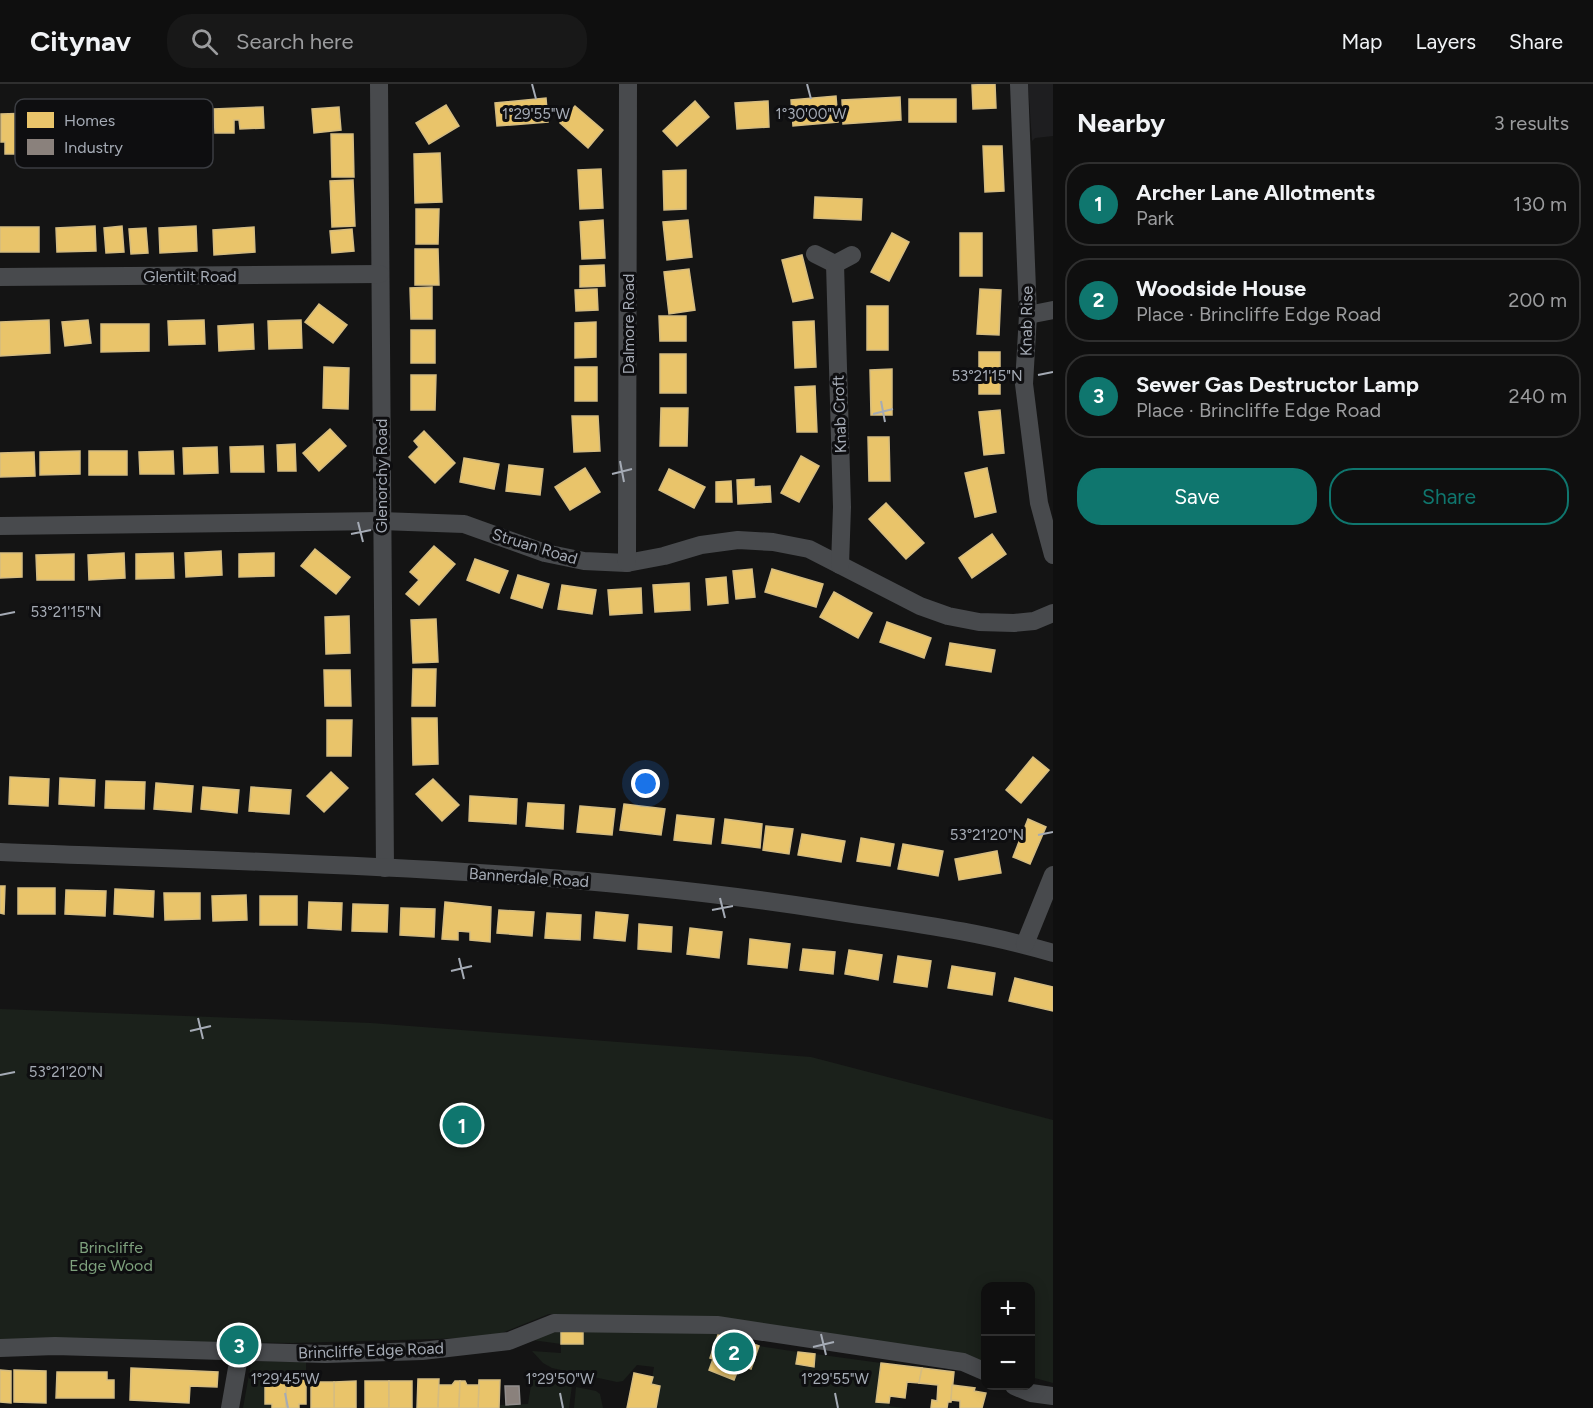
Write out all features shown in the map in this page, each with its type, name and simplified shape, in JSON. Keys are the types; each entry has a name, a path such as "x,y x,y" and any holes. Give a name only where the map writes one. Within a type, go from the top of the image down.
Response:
{"street":[{"name":"Glenorchy Road","path":"379,84 385,868"},
{"name":"Dalmore Road","path":"627,563 628,84"},
{"name":"Knab Rise","path":"1019,84 1028,315 1024,384 1046,502 1053,555"},
{"path":"815,254 835,264 852,255"},
{"name":"Knab Croft","path":"835,264 842,507 840,565"},
{"name":"Glentilt Road","path":"0,277 380,274"},
{"path":"1028,315 1053,310"},
{"name":"Struan Road","path":"0,526 381,521 464,524 545,553 584,561 627,563 664,556 701,545 738,540 773,542 809,549 920,606 948,616 980,622 1014,623 1034,621 1052,614"},
{"name":"Bannerdale Road","path":"0,852 385,868 622,884 740,896 975,933 1053,952"},
{"path":"1025,944 1053,875"},
{"name":"Brincliffe Edge Road","path":"0,1348 55,1346 325,1354 422,1352 509,1341 554,1323 717,1325 963,1362 981,1370"},
{"path":"230,1408 240,1352"},
{"path":"1024,1390 1053,1396"}],"shaded area":[{"path":"1028,84 1053,84 1053,136 1035,138 1032,141"}],"green space":[{"name":"Brincliffe Edge Wood","path":"0,1009 371,1023 811,1057 1053,1120 1053,1383 1035,1378 1035,1282 981,1282 981,1362 717,1318 549,1314 497,1335 470,1338 293,1343 0,1340"},
{"path":"561,1331 561,1344 532,1340 539,1335"},
{"path":"583,1331 719,1332 710,1358 713,1359 709,1370 734,1379 740,1365 751,1369 759,1346 798,1352 796,1364 814,1366 815,1354 881,1363 876,1401 904,1408 656,1408 660,1386 651,1384 654,1367 637,1365 623,1381 617,1382 552,1368 543,1363 532,1351 561,1353 561,1344 583,1344"},
{"path":"254,1361 306,1362 306,1379 265,1380 265,1404 272,1404 272,1408 243,1408 251,1364"},
{"path":"532,1379 572,1385 569,1408 499,1408 499,1405 528,1404"},
{"path":"576,1387 600,1394 603,1408 574,1408"}],"building: Homes":[{"path":"995,84 996,108 973,109 972,85"},
{"path":"836,96 838,122 793,126 791,100"},
{"path":"900,97 901,120 843,124 842,100"},
{"path":"546,98 548,122 497,126 495,103"},
{"path":"909,99 956,99 956,122 909,122"},
{"path":"695,101 709,117 677,146 663,131"},
{"path":"768,101 769,127 737,129 735,103"},
{"path":"446,105 459,126 429,144 416,123"},
{"path":"575,106 603,130 588,148 560,123"},
{"path":"263,107 264,128 240,129 239,120 234,120 234,133 215,133 214,109"},
{"path":"339,107 341,130 314,133 312,109"},
{"path":"1,114 15,114 15,154 5,154 5,142 1,142"},
{"path":"331,134 353,134 354,177 332,177"},
{"path":"983,146 1002,146 1004,191 985,192"},
{"path":"440,153 442,202 415,203 414,154"},
{"path":"601,169 603,208 580,209 578,170"},
{"path":"686,170 686,209 664,210 663,171"},
{"path":"353,180 355,226 332,227 330,181"},
{"path":"815,197 862,199 861,220 814,218"},
{"path":"416,209 439,209 438,244 416,244"},
{"path":"603,220 605,258 582,259 580,222"},
{"path":"688,220 692,257 667,260 663,222"},
{"path":"95,226 96,251 57,252 56,228"},
{"path":"122,226 124,252 106,253 104,228"},
{"path":"196,226 197,251 160,253 159,228"},
{"path":"0,227 39,227 39,252 0,252"},
{"path":"254,227 255,252 214,255 213,230"},
{"path":"146,228 148,253 131,254 129,229"},
{"path":"352,229 354,251 332,253 330,231"},
{"path":"892,233 909,242 889,281 871,272"},
{"path":"960,233 982,233 982,276 960,276"},
{"path":"415,249 438,249 439,285 415,285"},
{"path":"802,255 813,298 793,302 782,260"},
{"path":"604,265 605,286 580,287 580,266"},
{"path":"689,269 695,310 669,314 664,272"},
{"path":"432,287 432,319 411,319 410,288"},
{"path":"597,289 598,310 576,311 575,290"},
{"path":"980,289 1001,290 999,335 977,334"},
{"path":"319,304 347,325 333,343 305,322"},
{"path":"867,306 888,306 888,350 867,350"},
{"path":"659,316 686,316 686,341 660,341"},
{"path":"49,320 50,353 0,356 0,322"},
{"path":"88,320 91,343 65,346 62,322"},
{"path":"204,320 205,344 169,345 168,321"},
{"path":"301,320 302,348 269,349 268,321"},
{"path":"814,321 816,367 795,368 793,322"},
{"path":"596,322 596,357 575,358 575,323"},
{"path":"101,324 149,324 149,351 101,352"},
{"path":"253,324 254,349 219,351 218,326"},
{"path":"411,330 435,330 435,363 411,363"},
{"path":"979,352 1000,352 1000,394 979,394"},
{"path":"660,354 686,354 686,393 660,393"},
{"path":"324,367 349,368 348,409 323,408"},
{"path":"575,367 597,367 597,401 575,401"},
{"path":"892,369 892,415 871,415 870,370"},
{"path":"411,375 436,375 435,410 411,410"},
{"path":"815,386 817,432 797,432 795,387"},
{"path":"661,408 688,408 687,446 660,446"},
{"path":"1000,410 1004,453 984,455 979,412"},
{"path":"572,416 598,416 600,451 574,452"},
{"path":"330,429 346,446 319,471 303,453"},
{"path":"424,431 455,463 435,483 409,457 419,447 414,441"},
{"path":"868,437 889,437 890,481 869,481"},
{"path":"295,444 296,471 278,471 277,445"},
{"path":"263,446 264,472 231,472 230,447"},
{"path":"217,447 218,473 184,474 183,448"},
{"path":"80,451 80,474 40,475 40,452"},
{"path":"89,451 127,451 127,475 89,475"},
{"path":"173,451 174,474 140,474 139,452"},
{"path":"34,452 35,476 0,477 0,453"},
{"path":"801,456 819,466 799,502 781,493"},
{"path":"464,458 499,464 494,489 460,482"},
{"path":"509,465 543,469 540,495 506,491"},
{"path":"585,468 600,492 570,510 555,487"},
{"path":"987,468 996,512 975,517 965,473"},
{"path":"669,469 705,487 694,508 659,490"},
{"path":"754,479 754,487 770,486 771,502 738,504 737,480"},
{"path":"731,481 732,502 716,502 716,482"},
{"path":"886,503 924,543 906,559 869,519"},
{"path":"992,534 1006,554 972,578 959,558"},
{"path":"434,546 455,564 419,605 406,594 419,580 410,572"},
{"path":"315,549 350,577 336,594 301,566"},
{"path":"221,551 222,575 186,577 185,553"},
{"path":"0,553 22,553 22,577 0,578"},
{"path":"124,553 125,578 89,580 88,555"},
{"path":"173,553 174,578 136,579 136,554"},
{"path":"274,553 274,576 239,577 239,554"},
{"path":"74,554 74,580 37,580 36,555"},
{"path":"475,559 508,571 499,593 467,580"},
{"path":"752,569 755,597 736,599 733,571"},
{"path":"772,569 823,584 816,607 765,592"},
{"path":"518,575 549,584 542,608 511,598"},
{"path":"726,577 728,603 708,605 706,579"},
{"path":"689,583 690,610 655,612 653,585"},
{"path":"562,585 596,590 592,614 558,609"},
{"path":"641,588 642,613 610,615 608,590"},
{"path":"834,592 872,613 858,638 820,617"},
{"path":"349,616 350,653 326,654 325,617"},
{"path":"436,619 438,662 413,663 411,620"},
{"path":"887,622 931,638 924,658 880,642"},
{"path":"950,643 995,650 991,672 946,665"},
{"path":"413,669 436,669 435,706 412,706"},
{"path":"324,670 350,670 351,706 325,706"},
{"path":"412,718 437,718 438,764 413,765"},
{"path":"327,720 352,720 351,756 327,756"},
{"path":"1033,757 1049,770 1021,803 1006,790"},
{"path":"331,772 348,788 324,812 307,796"},
{"path":"10,777 49,779 48,806 9,804"},
{"path":"60,778 95,780 94,806 59,804"},
{"path":"433,779 459,805 442,821 416,794"},
{"path":"106,781 145,782 144,809 105,808"},
{"path":"156,783 193,786 191,812 154,809"},
{"path":"203,787 239,790 237,813 201,809"},
{"path":"251,787 291,790 289,814 249,811"},
{"path":"470,796 517,799 516,824 469,821"},
{"path":"528,803 564,805 563,829 526,826"},
{"path":"624,804 665,809 661,835 620,830"},
{"path":"580,806 615,809 612,835 577,832"},
{"path":"677,815 714,819 711,844 674,840"},
{"path":"725,819 762,824 760,848 722,843"},
{"path":"1028,819 1046,827 1030,864 1013,857"},
{"path":"766,826 793,829 789,854 763,850"},
{"path":"802,834 845,841 841,862 798,855"},
{"path":"861,838 894,844 890,866 857,861"},
{"path":"903,844 943,851 938,876 898,869"},
{"path":"997,851 1001,873 959,880 955,859"},
{"path":"0,886 5,886 4,914 0,913"},
{"path":"18,888 55,888 55,914 18,914"},
{"path":"115,889 154,891 153,917 114,914"},
{"path":"66,890 106,891 105,916 65,914"},
{"path":"164,893 200,893 200,919 165,920"},
{"path":"246,895 247,920 213,921 212,896"},
{"path":"260,896 297,896 297,925 260,925"},
{"path":"309,902 342,903 341,930 308,928"},
{"path":"445,902 491,907 490,942 470,940 470,932 458,931 458,940 442,939"},
{"path":"353,904 388,905 387,932 352,931"},
{"path":"401,908 435,909 434,937 400,935"},
{"path":"499,910 534,912 532,936 497,933"},
{"path":"596,912 628,915 625,941 594,938"},
{"path":"547,913 581,915 580,940 545,938"},
{"path":"639,924 672,927 671,952 638,949"},
{"path":"690,928 722,932 719,958 687,954"},
{"path":"750,939 790,944 787,968 748,964"},
{"path":"803,949 835,952 833,974 800,970"},
{"path":"849,950 882,955 878,980 845,974"},
{"path":"898,956 931,961 927,987 894,982"},
{"path":"952,966 995,973 992,995 948,988"},
{"path":"1015,978 1053,987 1053,1011 1009,1001"},
{"path":"561,1331 583,1331 583,1344 561,1344"},
{"path":"719,1332 759,1346 751,1369 740,1365 734,1380 709,1370 713,1359 710,1358"},
{"path":"798,1352 815,1354 814,1367 796,1364"},
{"path":"881,1363 922,1368 919,1383 907,1382 905,1398 890,1396 889,1403 876,1402"},
{"path":"131,1368 218,1372 217,1387 190,1386 189,1403 130,1400"},
{"path":"922,1368 954,1372 951,1402 948,1402 947,1408 931,1408 932,1400 937,1401 938,1385 919,1383"},
{"path":"0,1370 11,1371 11,1403 0,1402"},
{"path":"14,1370 46,1371 46,1403 14,1402"},
{"path":"57,1372 107,1372 107,1380 114,1380 114,1398 56,1398"},
{"path":"634,1373 653,1377 651,1384 660,1386 656,1408 627,1408"},
{"path":"306,1379 306,1404 299,1404 299,1408 286,1408 286,1380"},
{"path":"418,1379 439,1379 438,1408 417,1408"},
{"path":"265,1380 286,1380 286,1408 272,1408 272,1404 265,1404"},
{"path":"479,1380 500,1380 499,1408 478,1408"},
{"path":"356,1381 356,1408 334,1408 334,1382"},
{"path":"365,1381 389,1381 389,1408 365,1408"},
{"path":"389,1381 412,1381 412,1408 389,1408"},
{"path":"455,1381 460,1381 459,1408 438,1408 439,1385 452,1385"},
{"path":"460,1381 465,1381 467,1385 479,1385 478,1408 459,1408"},
{"path":"311,1382 334,1382 334,1408 311,1408"},
{"path":"952,1385 975,1388 974,1391 986,1393 982,1408 960,1408 960,1401 951,1400"}],"building: Industry":[{"path":"505,1386 519,1386 520,1404 506,1405"}],"place":[{"name":"Archer Lane Allotments","path":"462,1125"},
{"name":"Sewer Gas Destructor Lamp","path":"239,1345"},
{"name":"Woodside House","path":"734,1352"}]}
